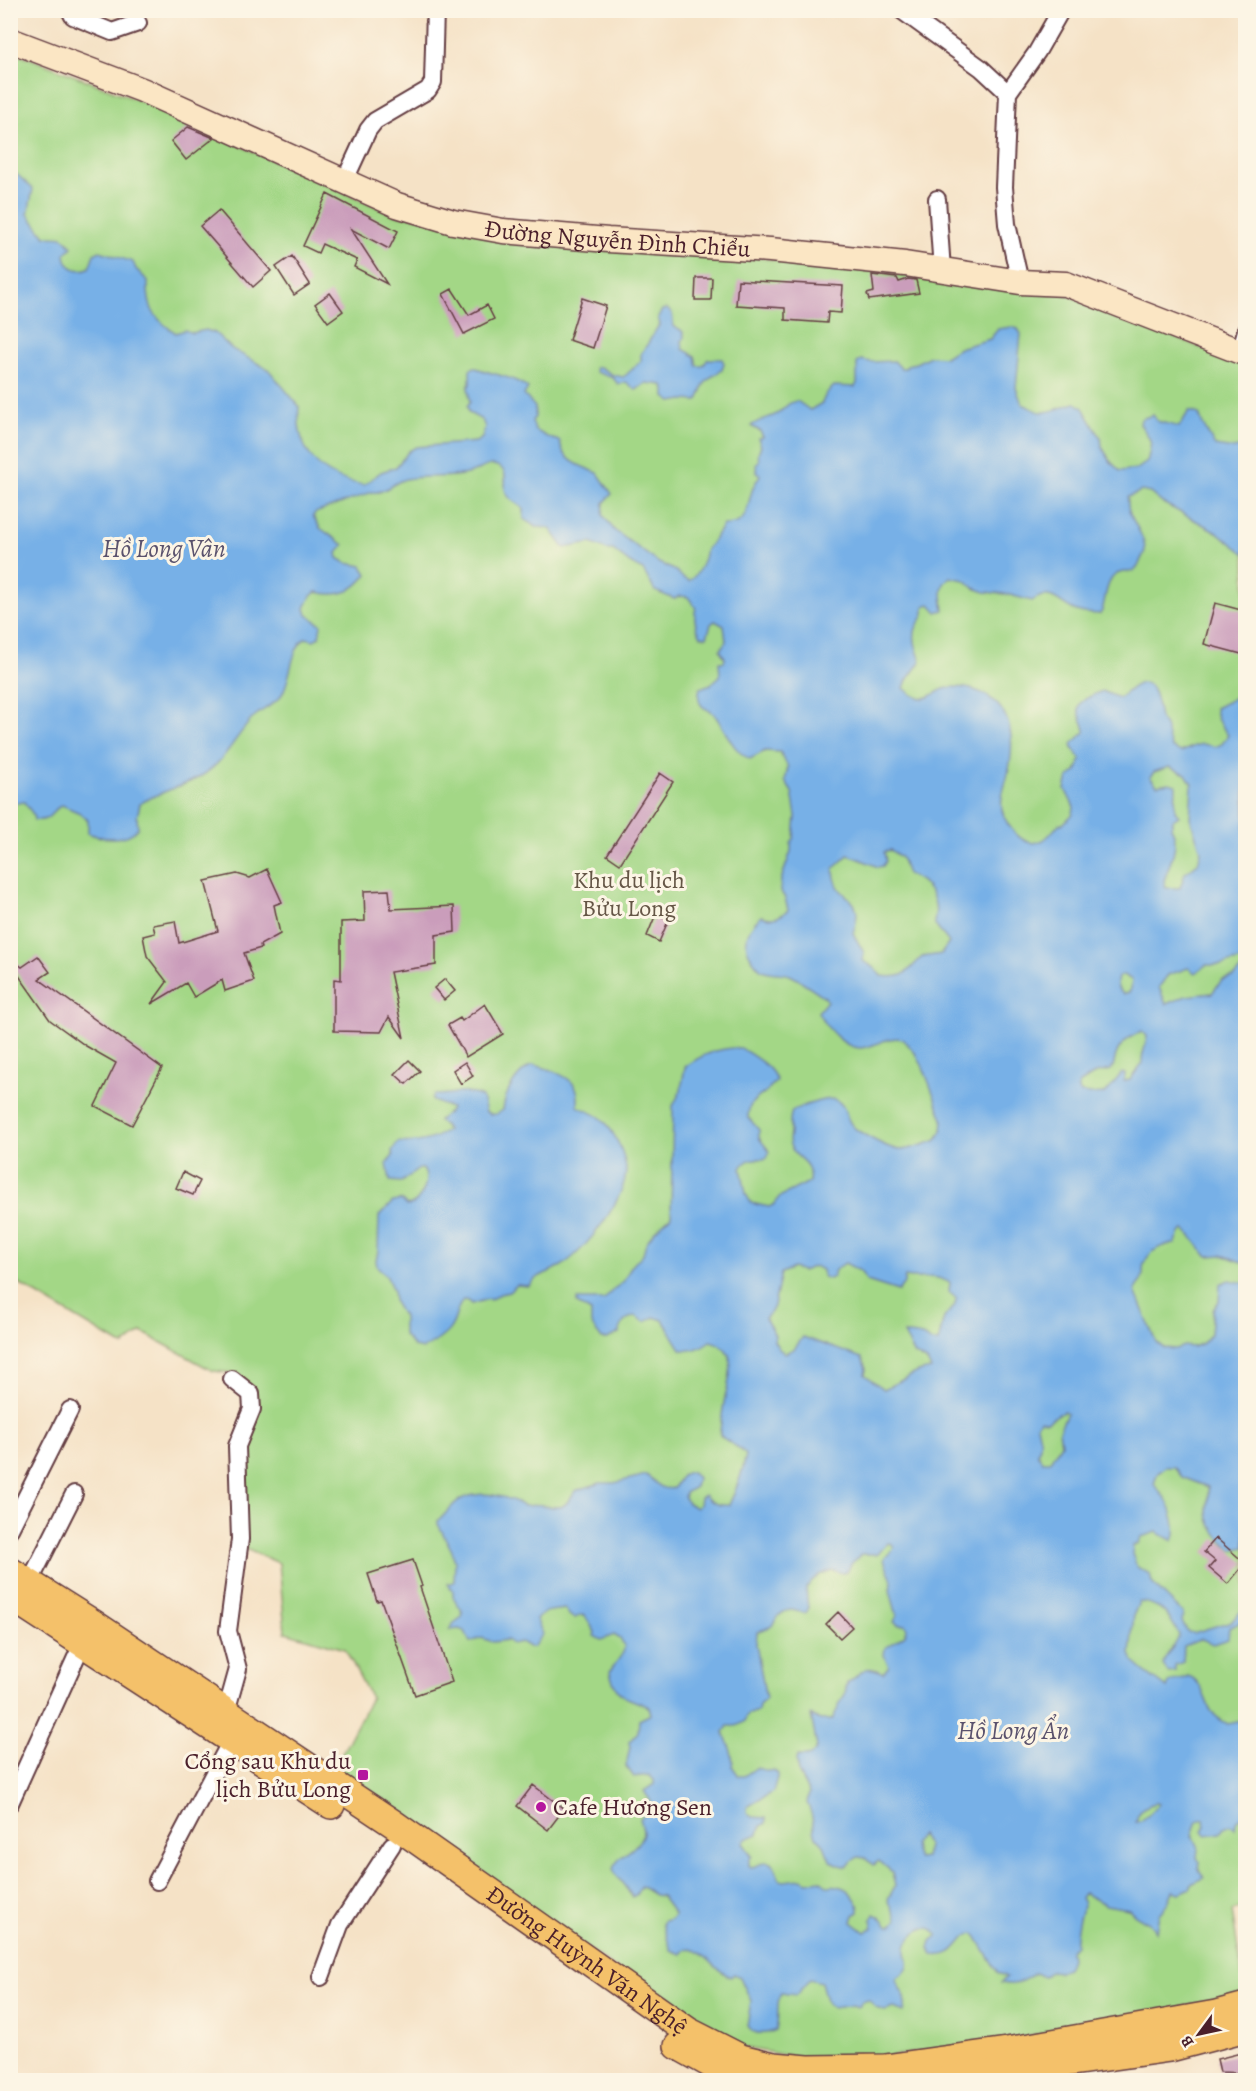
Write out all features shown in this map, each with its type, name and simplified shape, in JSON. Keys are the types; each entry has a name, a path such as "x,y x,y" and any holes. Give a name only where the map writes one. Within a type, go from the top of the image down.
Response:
{"main road":[{"name":"Đường Nguyễn Đình Chiểu","path":"10,40 142,90 344,182 408,208 453,222 503,231 770,250 905,264 1020,282 1066,284 1244,346"},
{"name":"Đường Huỳnh Văn Nghệ","path":"16,1583 89,1633 232,1739 392,1845 675,2043 714,2066 750,2080"},
{"name":"Đường Huỳnh Văn Nghệ","path":"89,1633 226,1712 394,1824 687,2031 741,2058 774,2066 808,2069 885,2068 1007,2051 1216,2014 1245,2006"},
{"path":"945,2080 1170,2048 1245,2028"}],"street":[{"path":"70,10 73,16 112,32 138,23"},
{"path":"344,182 368,130 375,121 429,90 434,82 435,10"},
{"path":"901,10 981,68 1008,93"},
{"path":"1020,282 1007,224 1004,187 1008,93 1037,52 1061,10"},
{"path":"937,199 942,270"},
{"path":"226,1712 238,1669 228,1630 240,1539 237,1446 252,1409 251,1394 232,1379"},
{"path":"10,1529 70,1410"},
{"path":"16,1583 63,1519 74,1494"},
{"path":"10,1803 89,1633"},
{"path":"157,1881 232,1739"},
{"path":"321,1977 340,1925 392,1845"}],"green space":[{"name":"Khu du lịch Bửu Long","path":"11,51 140,101 395,215 1065,294 1245,365 1246,1906 1232,1911 1245,1995 999,2042 883,2057 808,2059 745,2048 693,2022 333,1771 371,1698 345,1649 285,1632 279,1563 245,1549 244,1446 258,1411 234,1373 213,1371 142,1332 123,1346 11,1279"}],"water":[{"name":"Hồ Long Ẩn","path":"11,169 33,189 28,214 45,236 63,238 72,247 65,254 72,268 80,270 89,268 94,254 100,251 133,262 136,269 148,281 150,305 153,312 168,328 176,333 185,330 192,333 206,330 215,333 232,349 268,369 299,406 301,436 306,449 313,459 334,476 364,485 381,472 396,467 409,451 416,447 476,442 482,438 485,427 482,420 469,413 467,406 470,402 468,387 470,370 474,367 517,381 528,388 524,395 535,407 535,417 532,421 535,430 560,441 564,454 580,466 598,473 612,494 604,503 603,515 614,530 659,563 676,571 689,581 699,571 706,549 723,525 738,522 746,514 753,488 760,475 756,464 759,461 758,453 761,446 758,438 763,437 760,431 751,426 777,414 788,404 797,401 810,410 822,403 826,394 834,386 855,387 857,363 861,360 894,361 901,368 906,368 907,365 930,356 945,357 959,348 990,339 998,329 1011,327 1018,329 1021,334 1016,388 1022,404 1045,412 1076,403 1083,408 1101,438 1102,447 1120,471 1137,469 1147,462 1150,442 1140,424 1141,419 1153,415 1157,421 1179,427 1189,411 1199,414 1215,446 1234,449 1245,446 1245,554 1217,532 1161,502 1150,493 1142,491 1128,497 1128,504 1144,542 1144,553 1135,570 1122,572 1111,579 1100,614 1073,610 1052,597 1040,597 1032,601 1006,594 985,592 974,588 965,580 950,577 943,588 944,610 937,612 930,604 924,606 923,616 916,628 915,636 915,644 921,661 904,688 921,698 929,697 951,687 966,688 980,692 998,705 1008,721 1012,740 1002,810 1017,835 1023,840 1036,843 1043,840 1073,814 1074,807 1065,789 1068,778 1076,772 1081,759 1072,744 1085,732 1079,711 1080,703 1102,691 1119,698 1136,685 1147,684 1154,691 1160,718 1172,748 1181,752 1197,745 1205,744 1215,747 1222,744 1228,735 1217,719 1215,708 1242,694 1245,695 1245,966 1245,1263 1222,1255 1208,1256 1184,1230 1175,1244 1165,1245 1149,1255 1143,1266 1142,1279 1135,1291 1156,1342 1164,1348 1175,1349 1184,1346 1193,1347 1203,1343 1211,1334 1213,1310 1219,1301 1220,1284 1229,1280 1245,1283 1245,1547 1232,1550 1213,1528 1207,1512 1208,1487 1182,1477 1174,1467 1165,1467 1157,1474 1154,1484 1166,1499 1175,1525 1175,1536 1173,1541 1157,1532 1141,1537 1139,1543 1133,1546 1132,1554 1137,1567 1150,1574 1152,1583 1183,1613 1182,1621 1188,1632 1193,1633 1232,1621 1245,1607 1245,1611 1241,1620 1229,1628 1228,1639 1213,1644 1202,1639 1184,1646 1183,1662 1175,1665 1175,1671 1168,1672 1163,1665 1164,1660 1179,1635 1164,1612 1154,1605 1139,1602 1134,1614 1130,1654 1141,1669 1167,1688 1169,1683 1174,1681 1188,1676 1193,1678 1200,1686 1212,1712 1226,1723 1242,1721 1245,1714 1245,1818 1239,1818 1236,1821 1235,1829 1231,1825 1220,1833 1206,1835 1203,1830 1205,1828 1204,1819 1197,1821 1192,1835 1198,1848 1199,1869 1204,1878 1191,1884 1191,1888 1180,1893 1173,1891 1168,1903 1159,1914 1156,1932 1149,1923 1129,1909 1106,1905 1084,1893 1081,1898 1084,1903 1078,1923 1076,1945 1070,1950 1071,1959 1067,1969 1059,1972 1050,1971 1044,1977 1036,1973 1012,1984 1001,1983 1006,1977 998,1973 975,1934 969,1935 948,1953 933,1955 929,1949 931,1941 938,1935 932,1929 923,1929 907,1943 908,1967 896,1979 905,1996 904,2012 894,2008 885,2011 876,2008 869,2000 861,2002 857,2007 853,2005 833,2008 827,2004 821,1982 810,1979 796,1995 781,1993 778,2001 776,2030 757,2033 747,2026 751,2001 740,1977 725,1974 698,1952 685,1949 681,1954 671,1950 662,1924 675,1915 661,1896 641,1886 636,1895 632,1897 613,1869 619,1859 641,1838 643,1832 640,1818 645,1815 652,1803 644,1791 654,1784 654,1780 649,1775 634,1777 626,1766 629,1742 638,1732 639,1720 651,1714 649,1707 620,1693 613,1681 610,1672 623,1653 624,1644 614,1635 601,1640 594,1636 595,1632 585,1616 575,1618 570,1616 565,1609 545,1612 536,1619 543,1634 533,1647 521,1642 512,1644 507,1640 493,1642 482,1638 470,1642 464,1631 449,1630 462,1617 463,1612 448,1584 454,1582 455,1562 438,1521 462,1499 471,1495 489,1495 507,1498 525,1506 559,1507 568,1501 575,1491 600,1483 614,1483 646,1475 661,1487 669,1489 674,1488 686,1473 692,1472 697,1478 695,1487 685,1493 684,1498 688,1503 696,1508 700,1498 704,1495 715,1503 729,1505 746,1455 720,1435 731,1364 726,1350 710,1341 692,1350 681,1349 663,1320 654,1317 645,1322 636,1316 629,1318 619,1333 602,1339 591,1324 591,1312 577,1304 577,1300 604,1300 623,1282 631,1267 643,1254 646,1243 654,1232 671,1216 673,1106 681,1090 685,1067 712,1052 741,1048 771,1070 777,1081 754,1101 749,1112 748,1117 759,1130 759,1138 770,1152 765,1159 752,1159 741,1168 746,1194 751,1203 769,1207 775,1204 779,1197 809,1182 806,1164 793,1151 789,1141 792,1111 801,1107 820,1101 836,1100 841,1104 854,1127 874,1140 901,1150 937,1140 942,1130 943,1119 923,1067 916,1054 903,1039 888,1039 859,1048 844,1043 831,1031 818,1012 827,1001 825,997 790,975 762,970 749,954 747,936 756,921 761,916 776,918 788,910 780,890 794,838 796,816 792,792 785,781 788,767 780,752 765,751 750,759 738,751 714,714 700,702 700,688 711,684 720,676 719,662 724,662 725,658 720,650 726,641 724,626 715,621 711,624 707,637 701,636 696,622 696,608 688,597 680,596 674,599 655,591 643,570 613,550 607,550 591,543 564,548 550,528 536,527 524,519 524,509 508,495 505,489 504,472 497,466 489,465 463,475 406,479 385,490 372,492 315,513 313,516 320,528 344,545 337,553 338,558 346,563 362,566 367,574 356,586 345,592 332,594 316,592 311,596 305,608 307,615 321,624 319,637 314,640 306,638 301,643 294,656 281,696 255,716 211,769 196,779 140,804 137,817 138,828 128,836 107,838 88,833 88,820 80,813 62,805 47,818 34,820 33,814 24,802 11,804","holes":["1169,767 1186,774 1192,784 1190,818 1201,851 1198,863 1185,873 1180,888 1166,888 1164,881 1175,840 1171,827 1173,820 1179,816 1175,810 1176,785 1169,783 1157,785 1150,777 1154,772","890,850 895,853 901,858 907,874 921,882 931,893 935,907 934,922 949,943 941,954 922,957 905,973 896,976 881,976 875,968 863,961 864,953 853,933 856,919 854,903 839,888 835,880 834,868 848,855 878,867 883,866 886,861 884,852","1242,960 1245,966 1233,977 1222,980 1212,993 1186,996 1166,1004 1159,987 1168,975 1188,968 1195,973 1206,965 1221,965","1123,975 1132,980 1131,989 1123,994 1118,989 1118,977","1142,1031 1147,1036 1142,1063 1130,1080 1124,1081 1125,1074 1122,1073 1103,1094 1081,1093 1079,1084 1096,1073 1111,1070 1118,1051 1130,1038","845,1263 860,1271 867,1281 898,1291 905,1277 932,1277 950,1283 949,1292 956,1298 956,1302 944,1318 938,1342 931,1342 919,1335 904,1334 915,1355 927,1361 931,1369 918,1372 884,1389 865,1375 866,1369 862,1358 803,1337 794,1349 785,1353 779,1349 774,1341 775,1335 765,1318 774,1306 781,1273 793,1268 802,1271 815,1266 822,1270 823,1277 829,1279 833,1277 835,1270","1064,1411 1067,1413 1059,1430 1061,1444 1050,1461 1042,1461 1037,1453 1040,1442 1037,1424 1040,1420 1048,1421","888,1543 892,1544 894,1548 884,1559 892,1582 890,1590 897,1616 894,1622 905,1625 907,1629 905,1635 885,1648 884,1655 889,1666 883,1673 871,1669 863,1670 847,1683 845,1694 832,1720 820,1720 811,1715 816,1750 812,1754 798,1756 796,1759 798,1772 809,1793 807,1803 816,1837 824,1845 829,1857 847,1867 858,1857 865,1858 873,1865 879,1861 892,1872 895,1886 888,1899 897,1920 888,1926 874,1914 871,1919 873,1928 865,1932 852,1922 859,1908 856,1900 846,1889 828,1886 820,1880 808,1882 801,1879 780,1880 772,1863 749,1866 752,1856 743,1843 746,1839 758,1834 761,1826 766,1823 766,1818 752,1817 747,1813 747,1807 773,1792 778,1774 774,1770 756,1768 744,1776 739,1776 732,1766 732,1753 724,1732 728,1726 736,1726 744,1722 747,1715 758,1711 759,1705 766,1699 756,1644 757,1632 772,1626 778,1616 788,1610 806,1613 808,1608 806,1588 819,1575 832,1570 847,1572 861,1554 877,1554","1159,1804 1141,1821 1136,1822 1146,1807","921,1835 928,1846 925,1858 918,1859 914,1843"]},
{"path":"667,309 672,313 674,327 683,334 683,349 695,356 697,366 703,366 708,359 722,359 724,363 722,370 706,382 697,401 672,402 665,397 663,385 646,383 636,390 626,382 618,384 613,378 596,372 595,368 600,367 613,375 623,377 626,375 641,361 641,353 660,324 658,318 662,310"},
{"path":"532,1065 555,1072 572,1082 577,1091 578,1106 602,1119 609,1127 619,1144 626,1169 620,1194 604,1222 583,1247 563,1265 537,1278 528,1286 517,1285 509,1292 490,1300 471,1304 463,1300 446,1334 423,1349 414,1347 403,1334 403,1317 394,1302 393,1291 387,1277 377,1266 379,1216 393,1202 401,1200 407,1206 417,1201 426,1179 423,1169 419,1169 401,1182 390,1181 387,1163 393,1156 392,1151 398,1142 424,1141 447,1130 438,1121 451,1108 433,1101 434,1095 465,1093 477,1095 482,1097 486,1112 496,1114 503,1110 506,1097 516,1078"}],"building":[{"path":"188,127 214,138 186,160 171,141"},
{"path":"327,194 398,231 389,249 351,229 387,284 354,267 357,260 322,244 318,253 303,246"},
{"path":"219,210 271,271 253,287 200,226"},
{"path":"292,256 310,284 294,295 276,267"},
{"path":"872,275 897,278 899,282 908,279 916,280 919,293 869,300 867,294 874,292"},
{"path":"696,278 712,278 711,300 695,300"},
{"path":"738,280 843,286 841,313 828,312 827,323 785,320 785,308 736,305"},
{"path":"452,289 469,315 487,305 494,319 464,334 443,294"},
{"path":"330,293 343,311 328,322 315,304"},
{"path":"582,298 606,306 593,348 569,340"},
{"path":"1215,603 1245,611 1245,655 1204,644"},
{"path":"660,773 673,782 620,864 607,855"},
{"path":"267,869 282,902 274,905 280,934 260,945 261,948 244,953 254,981 225,991 222,980 194,997 186,983 151,1004 167,982 147,956 143,936 155,933 153,925 175,921 179,943 218,931 205,881 237,874 250,878"},
{"path":"389,890 391,909 454,906 455,932 436,935 436,965 390,972 404,1038 389,1017 381,1032 334,1031 334,979 341,980 341,922 365,921 364,891"},
{"path":"656,914 669,919 659,942 647,936"},
{"path":"38,956 50,972 39,979 162,1068 132,1125 95,1106 116,1063 86,1046 50,1020 10,963 10,958 22,967"},
{"path":"445,979 455,991 444,1000 434,988"},
{"path":"485,1004 503,1034 466,1057 448,1025 460,1018 462,1021"},
{"path":"409,1060 420,1071 406,1084 395,1074"},
{"path":"465,1062 473,1076 461,1084 453,1070"},
{"path":"183,1172 200,1181 193,1195 176,1188"},
{"path":"1216,1538 1245,1563 1228,1584 1209,1568 1215,1561 1204,1552"},
{"path":"413,1560 452,1682 415,1695 381,1600 377,1601 368,1574"},
{"path":"838,1612 852,1627 840,1638 826,1624"},
{"name":"Cafe Hương Sen","path":"533,1785 564,1809 548,1830 517,1806"},
{"path":"1245,2052 1245,2073 1220,2072 1217,2059"}],"place":[{"name":"Cổng sau Khu du lịch Bửu Long","path":"363,1775"},
{"name":"Cafe Hương Sen","path":"541,1807"}],"water label":[{"name":"Hồ Long Vân","path":"164,548"}]}
